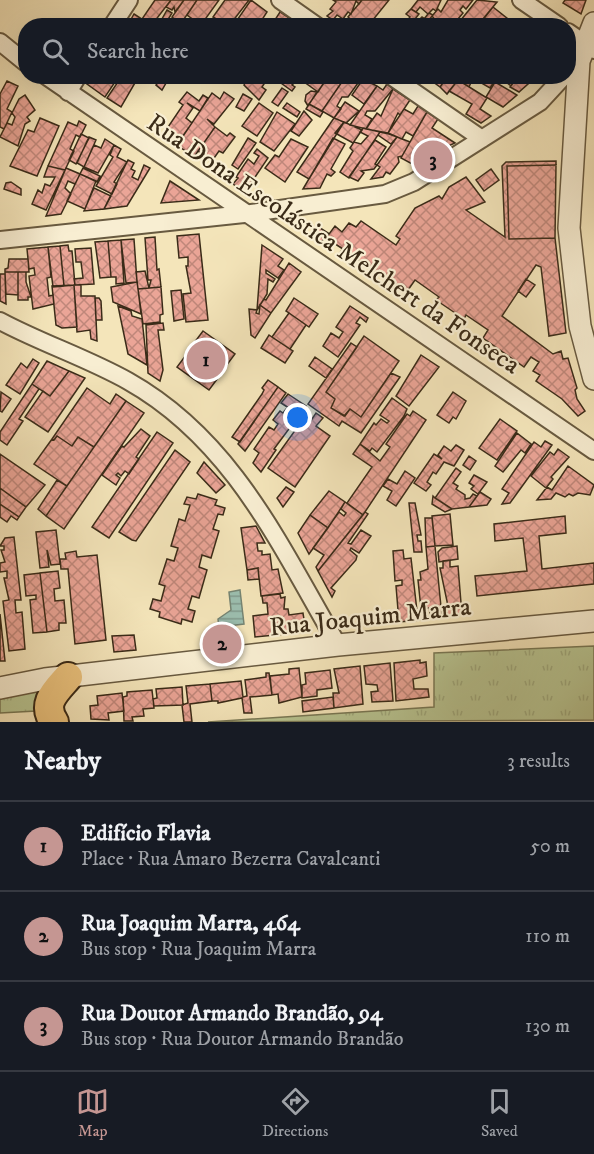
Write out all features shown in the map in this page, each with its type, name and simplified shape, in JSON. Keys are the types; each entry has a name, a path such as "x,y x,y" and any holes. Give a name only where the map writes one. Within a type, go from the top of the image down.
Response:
{"highway":[{"path":"54,722 50,716 48,704 56,678"}],"street":[{"path":"117,18 129,0"},
{"path":"280,0 306,18"},
{"path":"521,0 547,18"},
{"path":"594,23 579,52 569,238 580,326 594,379"},
{"path":"0,42 18,57"},
{"name":"Rua Dona Escolástica Melchert da Fonseca","path":"57,84 244,214 594,451"},
{"path":"68,92 73,84"},
{"path":"403,84 482,139"},
{"path":"0,240 244,214 398,190 540,102 557,84"},
{"path":"0,321 128,381 200,436 217,452 258,507 338,645"},
{"name":"Rua Joaquim Marra","path":"0,688 56,678 338,645 594,621"},
{"name":"Rua Joaquim Marra","path":"0,673 56,678"}],"green space":[{"path":"594,646 594,720 208,722 434,707 434,653"},
{"path":"39,691 36,711 0,713 0,695"}],"shaded area":[{"path":"240,590 244,624 219,627 218,619 231,610 229,592"}],"building":[{"path":"155,0 171,0 157,18 143,18"},
{"path":"171,0 184,0 175,12 174,7 172,10 166,7"},
{"path":"184,0 197,0 185,18 172,17"},
{"path":"197,0 219,0 206,18 191,18 187,15"},
{"path":"225,0 249,0 235,18 213,17"},
{"path":"251,0 267,12 263,18 239,18"},
{"path":"333,0 362,0 359,4 356,1 351,14 348,12 344,18 337,15 335,18 330,18 327,16 333,11 330,9 336,2"},
{"path":"362,0 389,0 374,18 348,17"},
{"path":"418,0 441,0 436,11 433,9 429,13 433,15 430,18 425,18 428,14 420,7 416,12 411,9"},
{"path":"448,0 473,0 466,9 463,6 460,10 463,13 459,18 434,18 432,16 438,9 441,12"},
{"path":"477,0 497,2 484,18 462,18"},
{"path":"565,0 586,0 581,14 563,3"},
{"path":"493,7 507,18 484,18"},
{"path":"411,9 419,14 416,18 409,18 406,14"},
{"path":"167,10 172,13 169,18 162,18"},
{"path":"280,12 289,18 276,18"},
{"path":"7,81 18,86 7,109 12,112 4,129 0,127 0,94"},
{"path":"87,84 114,84 105,97"},
{"path":"117,84 134,84 121,107 107,98"},
{"path":"157,84 165,84 162,90"},
{"path":"264,84 262,87 266,90 259,100 244,85"},
{"path":"282,84 293,84 295,87 292,91"},
{"path":"307,84 323,84 318,92"},
{"path":"323,84 341,84 322,111 309,104"},
{"path":"341,84 357,84 348,97 342,97 337,106 341,109 334,118 322,111"},
{"path":"360,84 377,86 364,104 352,95"},
{"path":"387,84 393,89 375,111 367,111 365,115 372,119 366,129 350,125 377,86 383,90"},
{"path":"442,84 455,84 447,94 440,87"},
{"path":"455,84 464,84 487,98 480,109 491,116 481,123 466,114 472,104 449,91"},
{"path":"494,84 498,84 517,95 503,107 486,97"},
{"path":"512,84 528,84 519,92 510,87"},
{"path":"282,88 288,92 278,106 272,102"},
{"path":"393,89 410,100 400,115 398,113 388,133 366,129 377,113 381,116"},
{"path":"311,91 317,92 308,106 305,101 306,95"},
{"path":"187,92 199,101 203,95 208,98 200,111 187,103 193,108 186,118 192,123 180,140 166,130 183,105 179,102"},
{"path":"224,92 234,99 214,124 207,119 215,127 194,157 177,145 212,93 220,99"},
{"path":"243,94 252,99 244,111 236,107"},
{"path":"25,95 35,110 27,117 30,121 25,124 18,146 0,137 7,123 12,125 15,117 12,113 19,99"},
{"path":"345,102 359,111 346,123 334,118"},
{"path":"259,103 273,113 257,136 242,126"},
{"path":"287,103 300,112 297,117 283,108"},
{"path":"309,104 323,112 320,117 306,109"},
{"path":"418,106 427,112 413,136 406,132 402,139 388,133 404,109 413,114"},
{"path":"304,111 312,120 299,136 291,131"},
{"path":"277,112 295,124 274,151 260,142"},
{"path":"427,112 438,119 432,128 455,143 444,148 432,141 421,162 414,165 401,158"},
{"path":"40,118 59,126 37,176 10,166 28,130 34,132"},
{"path":"334,118 344,122 309,179 297,172"},
{"path":"79,121 86,125 80,137 76,135 70,149 74,151 65,170 48,166 68,122 77,126"},
{"path":"344,122 362,130 353,143 335,133"},
{"path":"215,127 227,136 230,133 235,137 223,153 219,151 212,161 198,151"},
{"path":"363,128 380,132 349,178 340,172 353,151 350,148 354,142 361,144 368,136 360,132"},
{"path":"380,132 397,137 391,144 378,135"},
{"path":"81,134 89,138 76,164 69,160"},
{"path":"89,137 96,140 84,167 77,163"},
{"path":"397,137 410,142 402,156 398,157 399,162 390,174 386,172 383,177 371,179 380,167 377,165"},
{"path":"248,138 256,143 238,169 232,165"},
{"path":"333,138 345,144 331,169 335,172 331,176 327,174 320,188 303,189"},
{"path":"105,139 114,145 98,173 84,167 94,145 101,148"},
{"path":"291,139 308,147 285,182 265,168 275,155 279,157"},
{"path":"375,140 386,147 375,164 377,165 374,169 361,171 364,173 358,181 349,177"},
{"path":"114,145 121,149 117,157 127,162 114,182 117,184 112,194 96,186 113,157 110,155"},
{"path":"257,149 268,158 249,186 243,182 239,188 233,184 238,178 236,177 248,159 254,164 259,156 254,153"},
{"path":"128,160 134,163 131,169 135,171 132,177 138,180 144,165 150,168 127,206 104,209"},
{"path":"556,161 556,165 507,166 509,239 555,238 566,333 549,336 541,267 536,265 502,316 553,354 561,351 563,359 568,358 577,388 575,390 577,399 585,411 578,416 562,399 536,381 540,375 533,371 539,362 531,357 524,367 483,338 488,330 466,315 464,319 436,300 439,297 415,280 406,293 348,253 344,259 338,255 343,249 326,238 335,226 342,232 349,223 356,227 361,221 396,245 400,239 396,236 415,208 439,196 442,199 449,187 466,177 485,202 466,210 505,237 502,166 506,162"},
{"path":"556,165 555,238 509,239 507,166"},
{"path":"48,166 65,170 46,210 32,204 38,190 42,193 45,184 50,186 55,177 44,177"},
{"path":"66,168 80,174 75,184 68,181 65,188 71,194 61,214 46,216"},
{"path":"83,168 100,176 97,182 80,174"},
{"path":"491,169 499,180 484,191 476,180"},
{"path":"80,174 96,181 85,209 67,201"},
{"path":"170,181 199,200 161,203"},
{"path":"11,182 21,189 21,195 4,189 6,183"},
{"path":"94,188 111,196 104,209 84,211"},
{"path":"317,226 328,233 322,241 327,245 326,247 310,237"},
{"path":"199,234 208,320 186,322 183,294 191,293 186,266 188,266 188,257 179,258 177,236"},
{"path":"155,237 157,270 159,269 161,287 149,288 151,280 148,280 145,238"},
{"path":"134,239 137,282 126,283 121,240"},
{"path":"121,240 124,283 116,284 116,277 111,277 108,241"},
{"path":"108,241 111,277 100,278 95,242"},
{"path":"68,245 69,251 72,251 75,285 64,286 60,246"},
{"path":"262,245 283,259 278,266 284,270 278,278 266,270 266,273 275,279 273,282 268,279 267,294 257,310"},
{"path":"60,246 64,286 53,287 48,247"},
{"path":"48,247 51,277 47,278 49,296 53,295 54,304 33,309 29,276 35,275 34,268 29,269 27,249"},
{"path":"91,248 94,284 75,285 74,279 83,278 81,262 76,262 75,249"},
{"path":"9,259 28,259 29,272 5,272"},
{"path":"289,263 301,272 271,313 260,305 264,299 266,300"},
{"path":"145,271 149,288 138,289 136,272"},
{"path":"5,272 18,272 18,295 6,294"},
{"path":"18,272 26,272 26,282 31,297 28,297 28,300 18,300"},
{"path":"0,274 5,274 6,304 0,301"},
{"path":"526,279 535,285 526,297 518,291"},
{"path":"137,282 141,314 113,302 111,287"},
{"path":"74,285 77,327 62,328 56,325 52,286"},
{"path":"74,285 81,285 81,296 95,296 97,341 91,339 90,330 77,332"},
{"path":"161,287 163,314 160,315 160,322 143,324 138,289"},
{"path":"181,290 184,319 174,321 171,291"},
{"path":"95,298 101,301 102,320 96,320"},
{"path":"294,298 318,314 309,327 306,325 290,349 293,351 285,363 261,348 269,335 272,337 289,313 286,311"},
{"path":"260,305 271,313 255,338 251,335 249,309 257,310 256,313 259,314"},
{"path":"118,306 131,311 132,316 142,319 147,365 128,354"},
{"path":"350,306 368,318 366,322 360,317 356,323 360,325 338,357 323,346 331,333 339,338 343,332 336,327"},
{"path":"289,313 306,325 290,349 272,337"},
{"path":"163,323 164,330 158,330 163,370 160,381 148,373 146,325"},
{"path":"203,331 235,354 226,366 221,363 213,374 218,378 209,390 177,367 186,355 195,357 199,346 194,343"},
{"path":"364,336 399,361 361,417 350,409 344,416 331,408 335,399 326,392"},
{"path":"351,343 357,347 326,392 335,399 331,408 345,416 350,409 361,417 391,373 400,377 361,433 342,421 339,426 308,404"},
{"path":"421,355 439,367 409,406 396,396"},
{"path":"315,357 332,369 326,378 309,366"},
{"path":"33,359 39,363 20,394 6,385 21,363 27,368"},
{"path":"47,361 69,371 50,396 32,384"},
{"path":"69,371 85,378 48,432 25,417 43,391 50,396"},
{"path":"268,380 278,387 240,442 232,437 262,394 264,390 262,388"},
{"path":"32,384 39,389 19,419 23,421 7,445 0,440 0,432"},
{"path":"278,387 286,393 245,451 238,444"},
{"path":"87,388 110,404 116,394 126,401 94,447 78,437 72,446 57,436 54,440 52,439"},
{"path":"1,392 11,399 2,412 0,411"},
{"path":"453,392 466,401 456,419 453,417 449,423 437,415"},
{"path":"288,394 306,406 274,449 276,450 261,472 253,463 259,453 254,449 269,427 274,430 278,424 273,420 280,411 283,413 286,409 292,410 281,403"},
{"path":"392,398 407,409 377,452 372,448 370,451 360,444 374,423 376,425 381,419 387,423 389,421 380,415"},
{"path":"126,401 144,413 64,529 46,516"},
{"path":"413,411 426,420 363,515 347,503 372,467 353,454 360,444 380,461 390,447 386,444 407,414 410,416"},
{"path":"316,413 323,418 316,426 330,436 295,487 268,468 304,418 310,422"},
{"path":"500,419 517,431 497,460 479,448"},
{"path":"141,429 150,436 136,457 139,459 129,474 125,471 121,476 118,473 116,475 120,478 116,485 102,475 122,446 124,447"},
{"path":"157,432 173,443 109,538 92,527"},
{"path":"517,433 531,444 525,453 521,450 503,472 495,466"},
{"path":"57,436 72,446 78,437 94,447 67,486 34,464 52,439 54,440"},
{"path":"545,441 552,445 510,503 502,504 509,493 502,489 534,442 541,447"},
{"path":"456,445 464,450 454,466 444,462 436,474 433,472 427,482 431,485 426,491 414,483 434,454 442,459 438,455 444,446 451,451"},
{"path":"558,449 569,457 551,477 553,479 546,488 531,476 550,452 554,455"},
{"path":"175,450 190,462 136,541 132,540 119,532"},
{"path":"0,454 45,485 26,507 0,488"},
{"path":"469,456 476,461 470,470 463,465"},
{"path":"204,462 225,485 216,493 197,473"},
{"path":"568,466 594,485 590,495 578,493 565,497 556,493 551,499 537,500 547,487 552,490"},
{"path":"456,468 461,472 453,483 458,486 456,489 465,495 465,499 470,498 473,494 477,496 469,507 452,509 435,498"},
{"path":"405,471 415,478 396,506 387,500 392,491 383,486 388,479 397,484"},
{"path":"474,475 487,482 478,494 471,489 474,486 469,483"},
{"path":"57,480 67,486 46,516 38,509"},
{"path":"286,487 294,492 283,507 277,498"},
{"path":"0,488 26,507 19,517 0,504"},
{"path":"329,491 345,502 328,528 310,515"},
{"path":"480,492 491,499 487,505 469,507"},
{"path":"198,494 217,500 215,505 225,508 223,515 218,514 213,529 219,531 211,558 202,555 199,567 207,570 199,598 192,596 188,609 195,611 192,622 182,619 181,624 159,617 160,612 150,609 153,599 161,601 165,586 159,584 167,559 174,561 178,548 171,546 179,519 185,521 190,505 184,504 187,497 196,499"},
{"path":"433,496 452,509 445,512 432,504"},
{"path":"345,502 363,515 318,571 316,567 324,555 313,548 339,512 344,516 346,513 341,509"},
{"path":"409,503 415,503 421,535 417,535 418,541 421,541 422,552 414,552"},
{"path":"0,504 19,517 17,520 11,516 7,522 0,517"},
{"path":"365,512 368,514 348,543 351,544 361,530 371,536 359,553 351,548 350,550 357,556 356,560 331,588 335,591 332,597 318,571"},
{"path":"450,514 453,545 435,546 432,516"},
{"path":"310,515 328,528 309,554 298,533"},
{"path":"565,516 566,533 539,536 542,569 594,563 594,584 477,596 475,576 527,571 523,538 495,541 494,524"},
{"path":"425,518 432,518 435,546 426,547"},
{"path":"256,526 265,543 257,543 258,551 262,551 262,555 270,554 272,570 278,569 283,593 261,596 258,568 247,570 241,528"},
{"path":"56,530 60,564 51,565 47,550 49,567 40,568 36,532"},
{"path":"14,537 21,600 15,600 16,613 22,612 25,649 9,651 3,601 9,600 4,578 7,578 7,571 0,572 0,563 5,562 1,550 4,550 4,546 0,546 5,538"},
{"path":"435,546 442,617 431,618 429,608 421,609 418,580 421,580 420,572 428,569 426,547"},
{"path":"457,546 458,559 439,562 438,552 442,548"},
{"path":"403,550 404,559 411,558 417,611 420,610 421,620 399,622 396,586 402,585 402,580 395,581 393,551"},
{"path":"76,551 77,557 97,555 106,640 75,644 68,569 61,569 60,559 66,559 65,553"},
{"path":"450,560 450,567 458,566 462,615 446,617 448,606 440,568 443,568 443,561"},
{"path":"258,568 259,579 248,580 247,570"},
{"path":"58,571 60,588 54,589 55,601 64,600 66,623 59,623 59,630 47,632 40,573"},
{"path":"40,573 47,632 33,633 30,600 36,599 36,595 26,596 24,575"},
{"path":"280,594 281,598 285,597 284,609 288,609 289,615 303,613 306,632 255,637 253,616 268,614 267,603 263,603 262,596"},
{"path":"0,614 5,661 0,661"},
{"path":"134,635 136,650 114,652 112,636"},
{"path":"420,660 420,663 426,662 427,676 413,679 414,689 428,689 429,697 396,701 394,663"},
{"path":"390,663 393,701 372,702 371,692 378,691 377,685 366,684 364,666"},
{"path":"360,666 363,704 334,708 333,693 339,693 334,669"},
{"path":"299,668 302,697 279,703 278,694 272,695 270,676 289,674 289,669"},
{"path":"330,670 332,688 317,690 317,696 302,698 302,685 306,684 305,673"},
{"path":"266,673 269,673 272,695 250,697 252,713 244,713 242,698 218,703 218,701 212,701 210,684 241,681 243,697 247,696 245,680 266,677"},
{"path":"210,684 212,701 190,704 192,722 184,722 182,705 188,703 186,686"},
{"path":"182,687 183,705 154,706 153,699 157,698 156,689"},
{"path":"152,690 154,708 143,709 144,716 132,717 133,721 124,721 123,697 127,696 127,692"},
{"path":"122,693 124,711 108,713 109,720 91,719 90,706 98,705 97,696"},
{"path":"333,697 334,708 303,712 302,701"}],"place":[{"name":"Rua Doutor Armando Brandão, 94","path":"433,160"},
{"name":"Edifício Flavia","path":"206,360"},
{"name":"Rua Joaquim Marra, 464","path":"222,644"}]}
